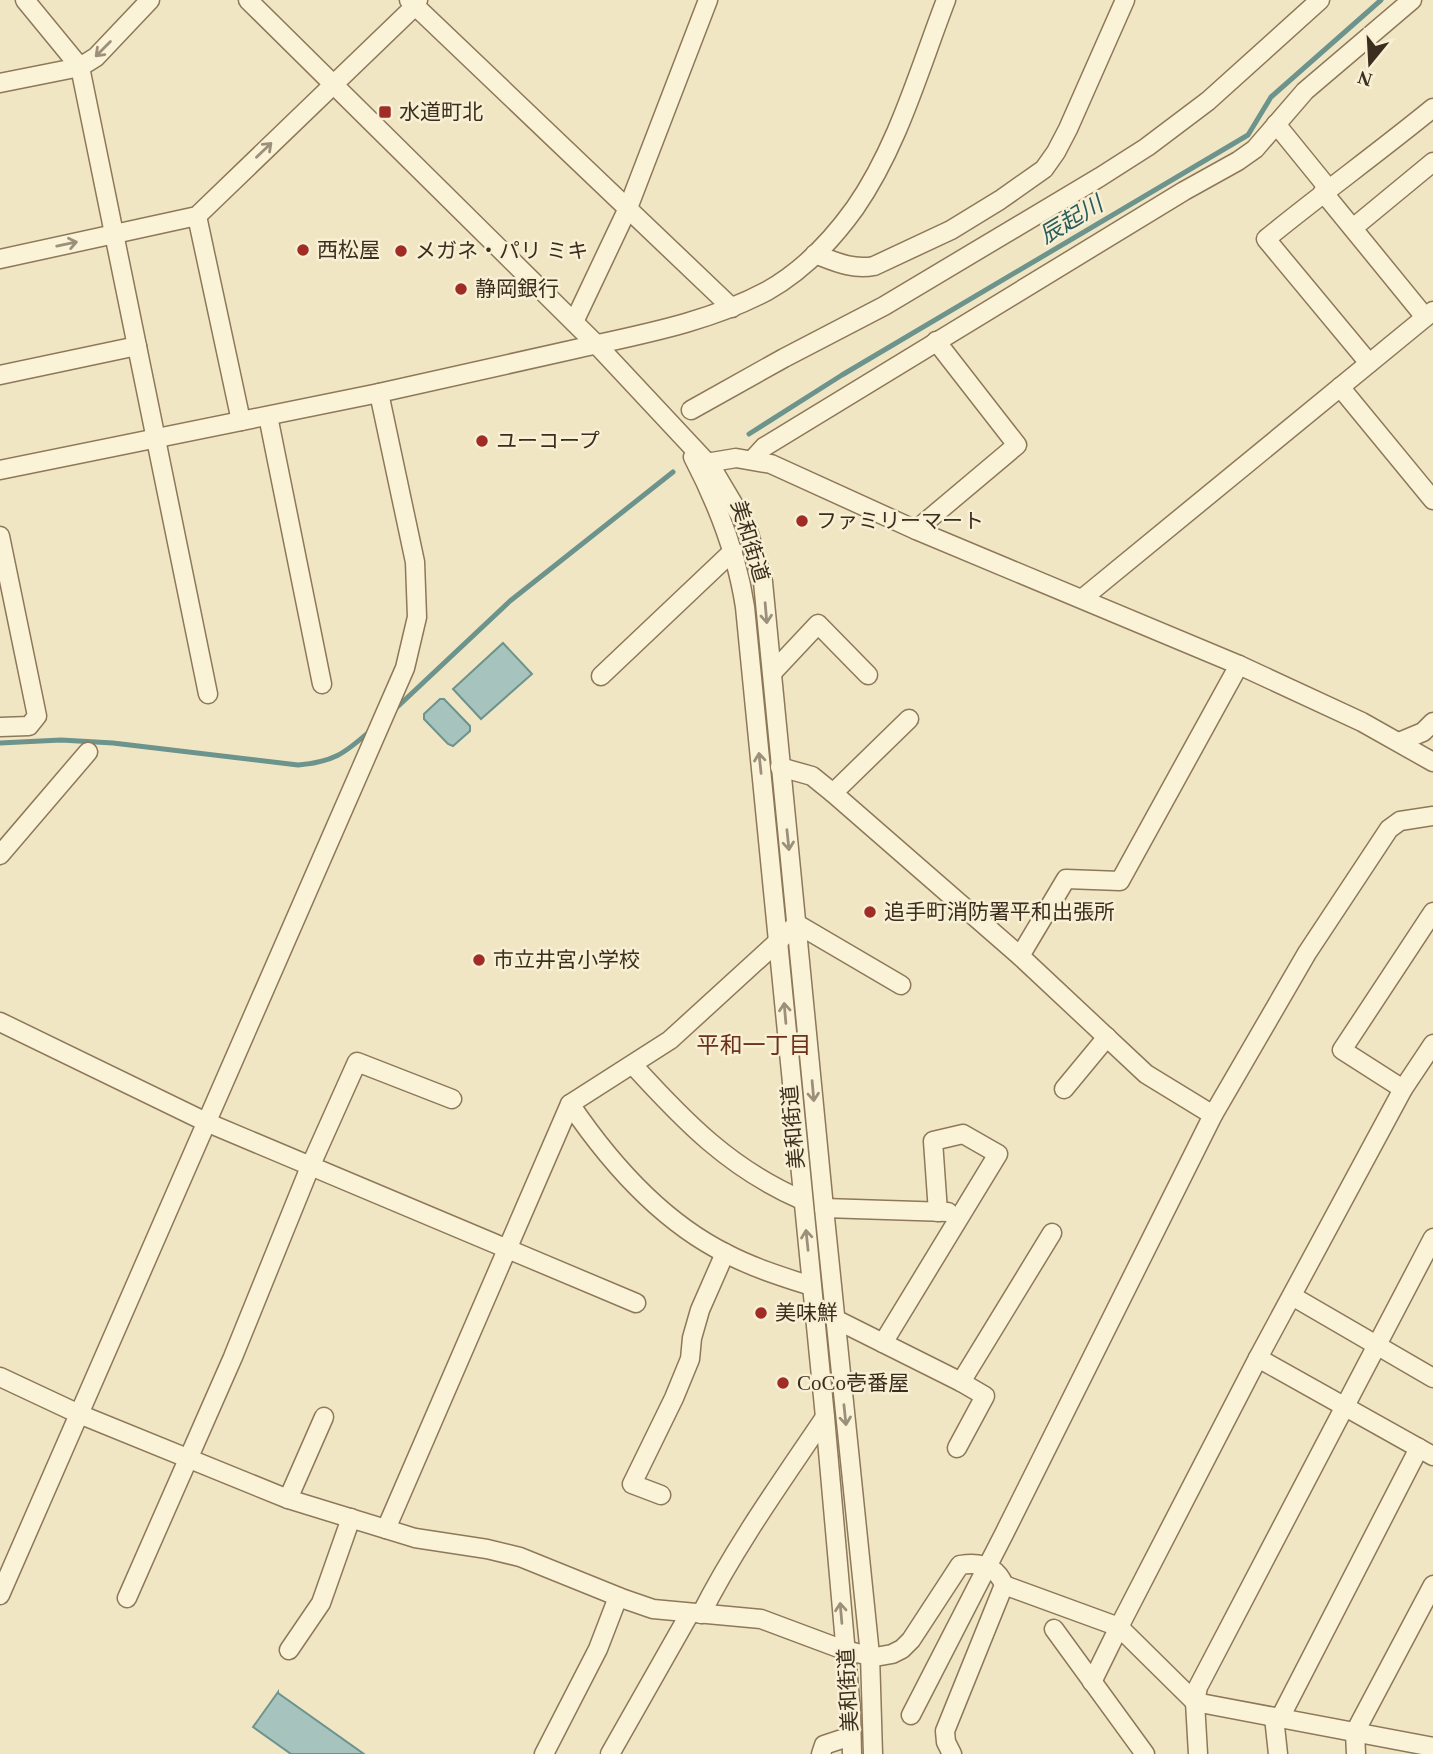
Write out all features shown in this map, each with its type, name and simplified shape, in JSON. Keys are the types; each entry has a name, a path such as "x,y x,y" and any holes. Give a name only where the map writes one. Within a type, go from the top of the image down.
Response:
{"street":[{"path":"25,0 80,67 208,694"},
{"path":"0,83 80,67 96,57 150,0"},
{"name":"美和街道","path":"248,0 597,345 722,481 747,527 763,582 870,1656 873,1754"},
{"path":"574,322 628,208 708,0"},
{"path":"0,470 379,393 597,345 732,308 769,289 815,254 854,209 892,142 946,0"},
{"path":"815,254 846,266 874,266 951,230 1044,169 1056,152 1125,0"},
{"path":"691,410 884,306 1124,162 1208,101 1320,0"},
{"path":"752,459 764,447 936,341 1238,161 1255,149 1305,91 1412,0"},
{"path":"0,259 197,216 414,2 732,308"},
{"path":"1370,363 1266,239 1325,190 1368,161 1433,108"},
{"path":"1083,598 1429,314 1353,229 1276,124"},
{"path":"1353,229 1433,162"},
{"path":"197,216 241,421"},
{"path":"916,530 1017,445 936,341"},
{"path":"0,374 137,346"},
{"path":"1340,387 1433,500"},
{"path":"0,1595 405,668 417,617 415,562 379,393"},
{"path":"268,416 322,684"},
{"name":"美和街道","path":"681,436 708,486 733,551 745,607 825,1417 852,1745"},
{"path":"706,463 736,457 771,464 916,530 1239,665 1362,722 1433,762"},
{"path":"0,536 37,716 29,726 0,727"},
{"path":"601,676 733,551"},
{"path":"772,673 818,624 868,675"},
{"path":"1020,956 1066,879 1120,881 1239,665"},
{"path":"832,793 909,719"},
{"path":"1399,742 1423,732 1433,722"},
{"path":"0,855 88,752"},
{"path":"780,767 812,776 1020,956 1146,1074 1213,1115"},
{"path":"911,1714 988,1566 1213,1115 1307,953 1389,829 1401,821 1433,816"},
{"path":"1403,1089 1342,1050 1433,912"},
{"path":"386,1529 570,1104 670,1040 797,924 901,985"},
{"path":"0,1022 206,1122 636,1303"},
{"path":"1064,1088 1107,1037"},
{"path":"1092,1682 1258,1358 1403,1089 1433,1044"},
{"path":"127,1598 233,1357 310,1167 357,1062 452,1099"},
{"path":"633,1065 686,1124 708,1143 773,1186 802,1200"},
{"path":"570,1104 594,1140 631,1181 672,1218 725,1253 779,1276 811,1286"},
{"path":"883,1343 998,1154 963,1134 933,1141 938,1212"},
{"path":"824,1208 962,1213"},
{"path":"961,1381 1052,1233"},
{"path":"1198,1754 1195,1702 1198,1686 1433,1238"},
{"path":"661,1495 632,1484 690,1359 692,1338 700,1310 725,1253"},
{"path":"1292,1296 1432,1376"},
{"path":"835,1319 961,1381 985,1396 957,1448"},
{"path":"1258,1358 1426,1452 1277,1718 1278,1754"},
{"path":"0,1377 79,1415 288,1499 415,1538 520,1557 653,1609 761,1619 844,1650 875,1657 892,1654 911,1640 960,1565 974,1563 988,1566 1000,1576 1004,1585 945,1731 952,1754"},
{"path":"288,1499 324,1417"},
{"path":"610,1754 695,1614 825,1417"},
{"path":"289,1650 321,1603 351,1518"},
{"path":"1004,1585 1119,1627 1195,1702 1433,1747"},
{"path":"1356,1754 1355,1732 1433,1585"},
{"path":"544,1754 598,1649 618,1597"},
{"path":"1054,1629 1145,1754"},
{"path":"821,1754 824,1745 852,1745"}],"water":[{"path":"503,643 532,674 481,719 453,689"},
{"path":"440,699 444,699 470,726 470,731 453,746 424,719 424,714"},
{"path":"278,1692 364,1754 291,1754 253,1727"}],"waterway":[{"name":"辰起川","path":"749,434 842,375 1248,135 1271,97 1381,0"},
{"path":"393,711 510,601 673,472"},
{"path":"0,743 61,740 113,743 298,765 337,756 370,731"}],"place":[{"name":"水道町北","path":"385,112"},
{"name":"西松屋","path":"303,250"},
{"name":"メガネ・パリ ミキ","path":"401,251"},
{"name":"静岡銀行","path":"461,289"},
{"name":"ユーコープ","path":"482,441"},
{"name":"ファミリーマート","path":"802,521"},
{"name":"追手町消防署平和出張所","path":"870,912"},
{"name":"市立井宮小学校","path":"479,960"},
{"name":"美味鮮","path":"761,1313"},
{"name":"CoCo壱番屋","path":"783,1383"}],"district":[{"name":"平和一丁目","path":"754,1045"}]}
